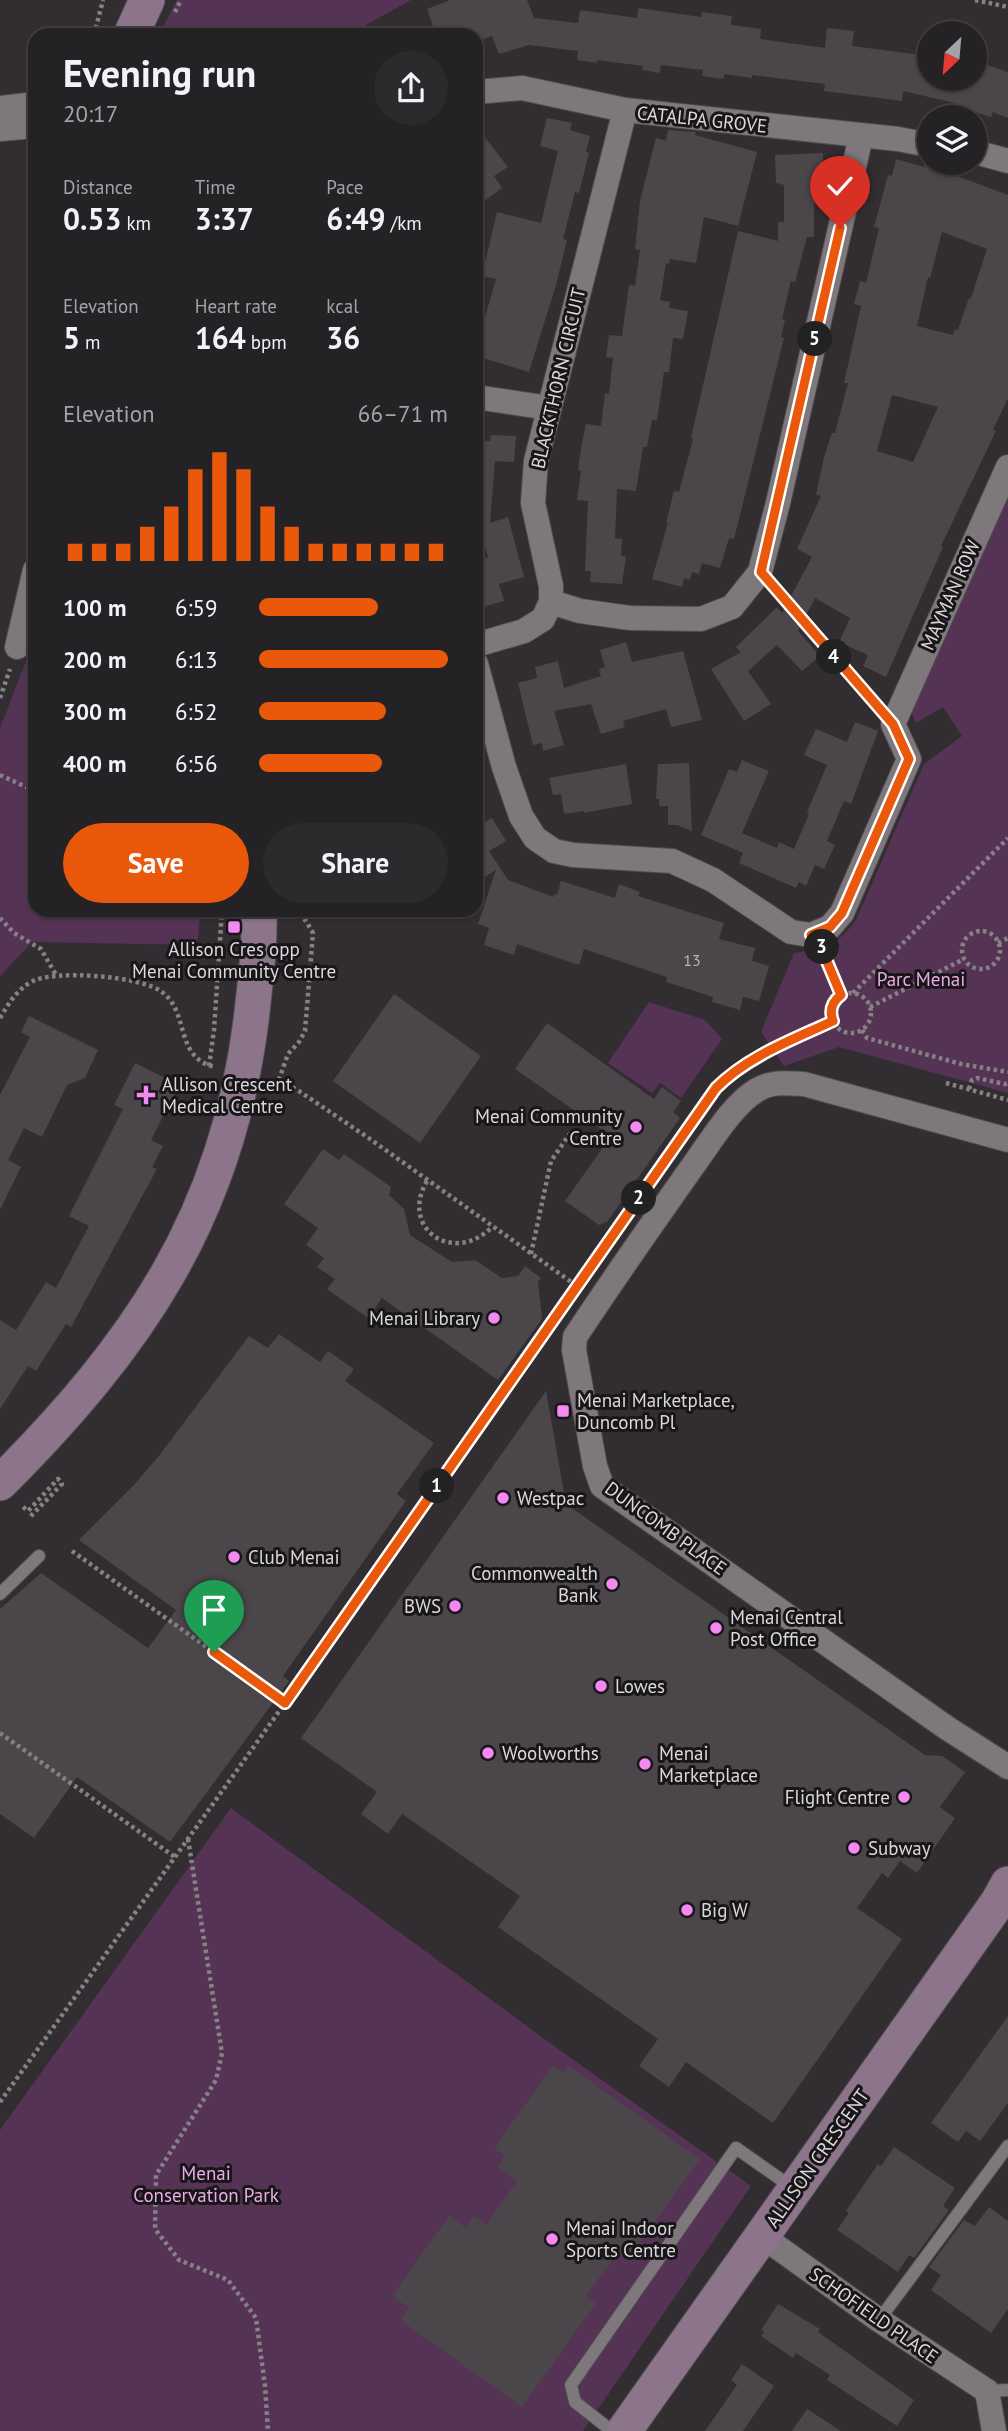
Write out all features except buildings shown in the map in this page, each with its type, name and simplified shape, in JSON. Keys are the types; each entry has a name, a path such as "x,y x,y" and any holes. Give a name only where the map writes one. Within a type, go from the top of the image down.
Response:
{"street":[{"path":"134,28 147,0"},
{"name":"CATALPA GROVE","path":"483,91 522,88 625,110 917,143"},
{"path":"0,108 28,105"},
{"name":"BLACKTHORN CIRCUIT","path":"551,602 551,586 533,503 536,461 625,110"},
{"path":"0,129 28,127"},
{"path":"483,643 524,631 543,619 551,602 580,611 630,618 701,619 732,607 761,572 861,136"},
{"path":"987,155 1008,161"},
{"path":"483,398 549,408"},
{"name":"MAYMAN ROW","path":"893,724 1008,467"},
{"path":"18,647 28,602"},
{"path":"483,689 521,816 536,838 554,851 573,855 672,861 713,880 791,932 811,935 830,927 842,913 909,759 893,724"},
{"path":"11,1495 71,1410 122,1346 173,1268 206,1199 230,1128 248,1045 258,954 259,917"},
{"name":"DUNCOMB PLACE","path":"1008,1140 804,1084 778,1082 759,1088 743,1100 631,1252 575,1337 573,1350 595,1466 602,1486 947,1728 1008,1767"},
{"name":"ALLISON CRESCENT","path":"624,2431 1008,1884"},
{"name":"SCHOFIELD PLACE","path":"762,2236 879,2320 997,2391"},
{"path":"994,2431 997,2391"}],"lane":[{"path":"0,1594 39,1556"},
{"path":"879,2320 1008,2146"},
{"path":"612,2431 575,2402 571,2385 736,2148 795,2190"}],"path":[{"path":"96,28 103,0"},
{"path":"975,0 1008,7"},
{"path":"761,572 893,724"},
{"path":"0,698 18,647"},
{"path":"0,775 28,788"},
{"path":"853,993 1008,838"},
{"path":"209,1066 222,917"},
{"path":"301,917 313,933 305,1031 288,1054 278,1082 296,1089 577,1286"},
{"path":"0,918 14,933 41,949 56,975"},
{"path":"972,933 990,934 998,943 999,955 992,965 986,968 973,967 964,959 964,942 972,933"},
{"path":"811,935 818,940 841,995"},
{"path":"998,943 1008,938"},
{"path":"870,1007 964,959"},
{"path":"0,1018 14,995 34,980 56,975 89,975 136,982 162,992 176,1011 186,1043 199,1062 217,1068"},
{"path":"853,993 864,997 870,1007 870,1020 862,1030 843,1031 833,1021 831,1010 841,995 853,993"},
{"path":"701,1110 716,1088 734,1071 762,1054 833,1021"},
{"path":"862,1030 867,1038 961,1064 1008,1072"},
{"path":"969,1089 972,1080 976,1078 1008,1083"},
{"path":"946,1083 1008,1100"},
{"path":"531,1254 551,1161 571,1132"},
{"path":"427,1181 420,1192 418,1205 420,1217 435,1237 459,1244 472,1242 492,1227"},
{"path":"0,2102 285,1703 608,1242"},
{"path":"11,1495 27,1511 58,1479 62,1484 29,1518"},
{"path":"72,1551 285,1703"},
{"path":"0,1733 175,1857"},
{"path":"188,1838 222,2053 216,2080 156,2175 155,2229 179,2260 228,2280 256,2318 268,2431"}],"green space":[{"path":"177,0 411,0 361,28 163,28"},
{"name":"Parc Menai","path":"1008,492 1008,1093 839,1047 784,1066 761,1032 794,953 830,945 856,920 924,764 962,736 943,707 916,723 910,709"},
{"path":"28,656 28,917 200,917 197,945 32,942 0,976 0,728"},
{"path":"649,1002 705,1020 722,1039 681,1098 660,1083 652,1093 608,1063"},
{"name":"Menai Conservation Park","path":"231,1808 550,2043 751,2186 583,2431 0,2431 0,2130"}],"place":[{"name":"Allison Cres opp Menai Community Centre","path":"234,927"},
{"name":"Allison Crescent Medical Centre","path":"146,1095"},
{"name":"Menai Community Centre","path":"636,1127"},
{"name":"Menai Library","path":"494,1318"},
{"name":"Menai Marketplace, Duncomb Pl","path":"563,1411"},
{"name":"Westpac","path":"503,1498"},
{"name":"Club Menai","path":"234,1557"},
{"name":"Commonwealth Bank","path":"612,1584"},
{"name":"BWS","path":"455,1606"},
{"name":"Menai Central Post Office","path":"716,1628"},
{"name":"Lowes","path":"601,1686"},
{"name":"Woolworths","path":"488,1753"},
{"name":"Menai Marketplace","path":"645,1764"},
{"name":"Flight Centre","path":"904,1797"},
{"name":"Subway","path":"854,1848"},
{"name":"Big W","path":"687,1910"},
{"name":"Menai Indoor Sports Centre","path":"552,2239"}],"route":[{"path":"214,1652 285,1703 716,1088 734,1071 762,1054 833,1021 831,1010 841,995 829,962 818,940 811,935 830,927 842,913 909,759 893,724 761,572 840,228"}]}
